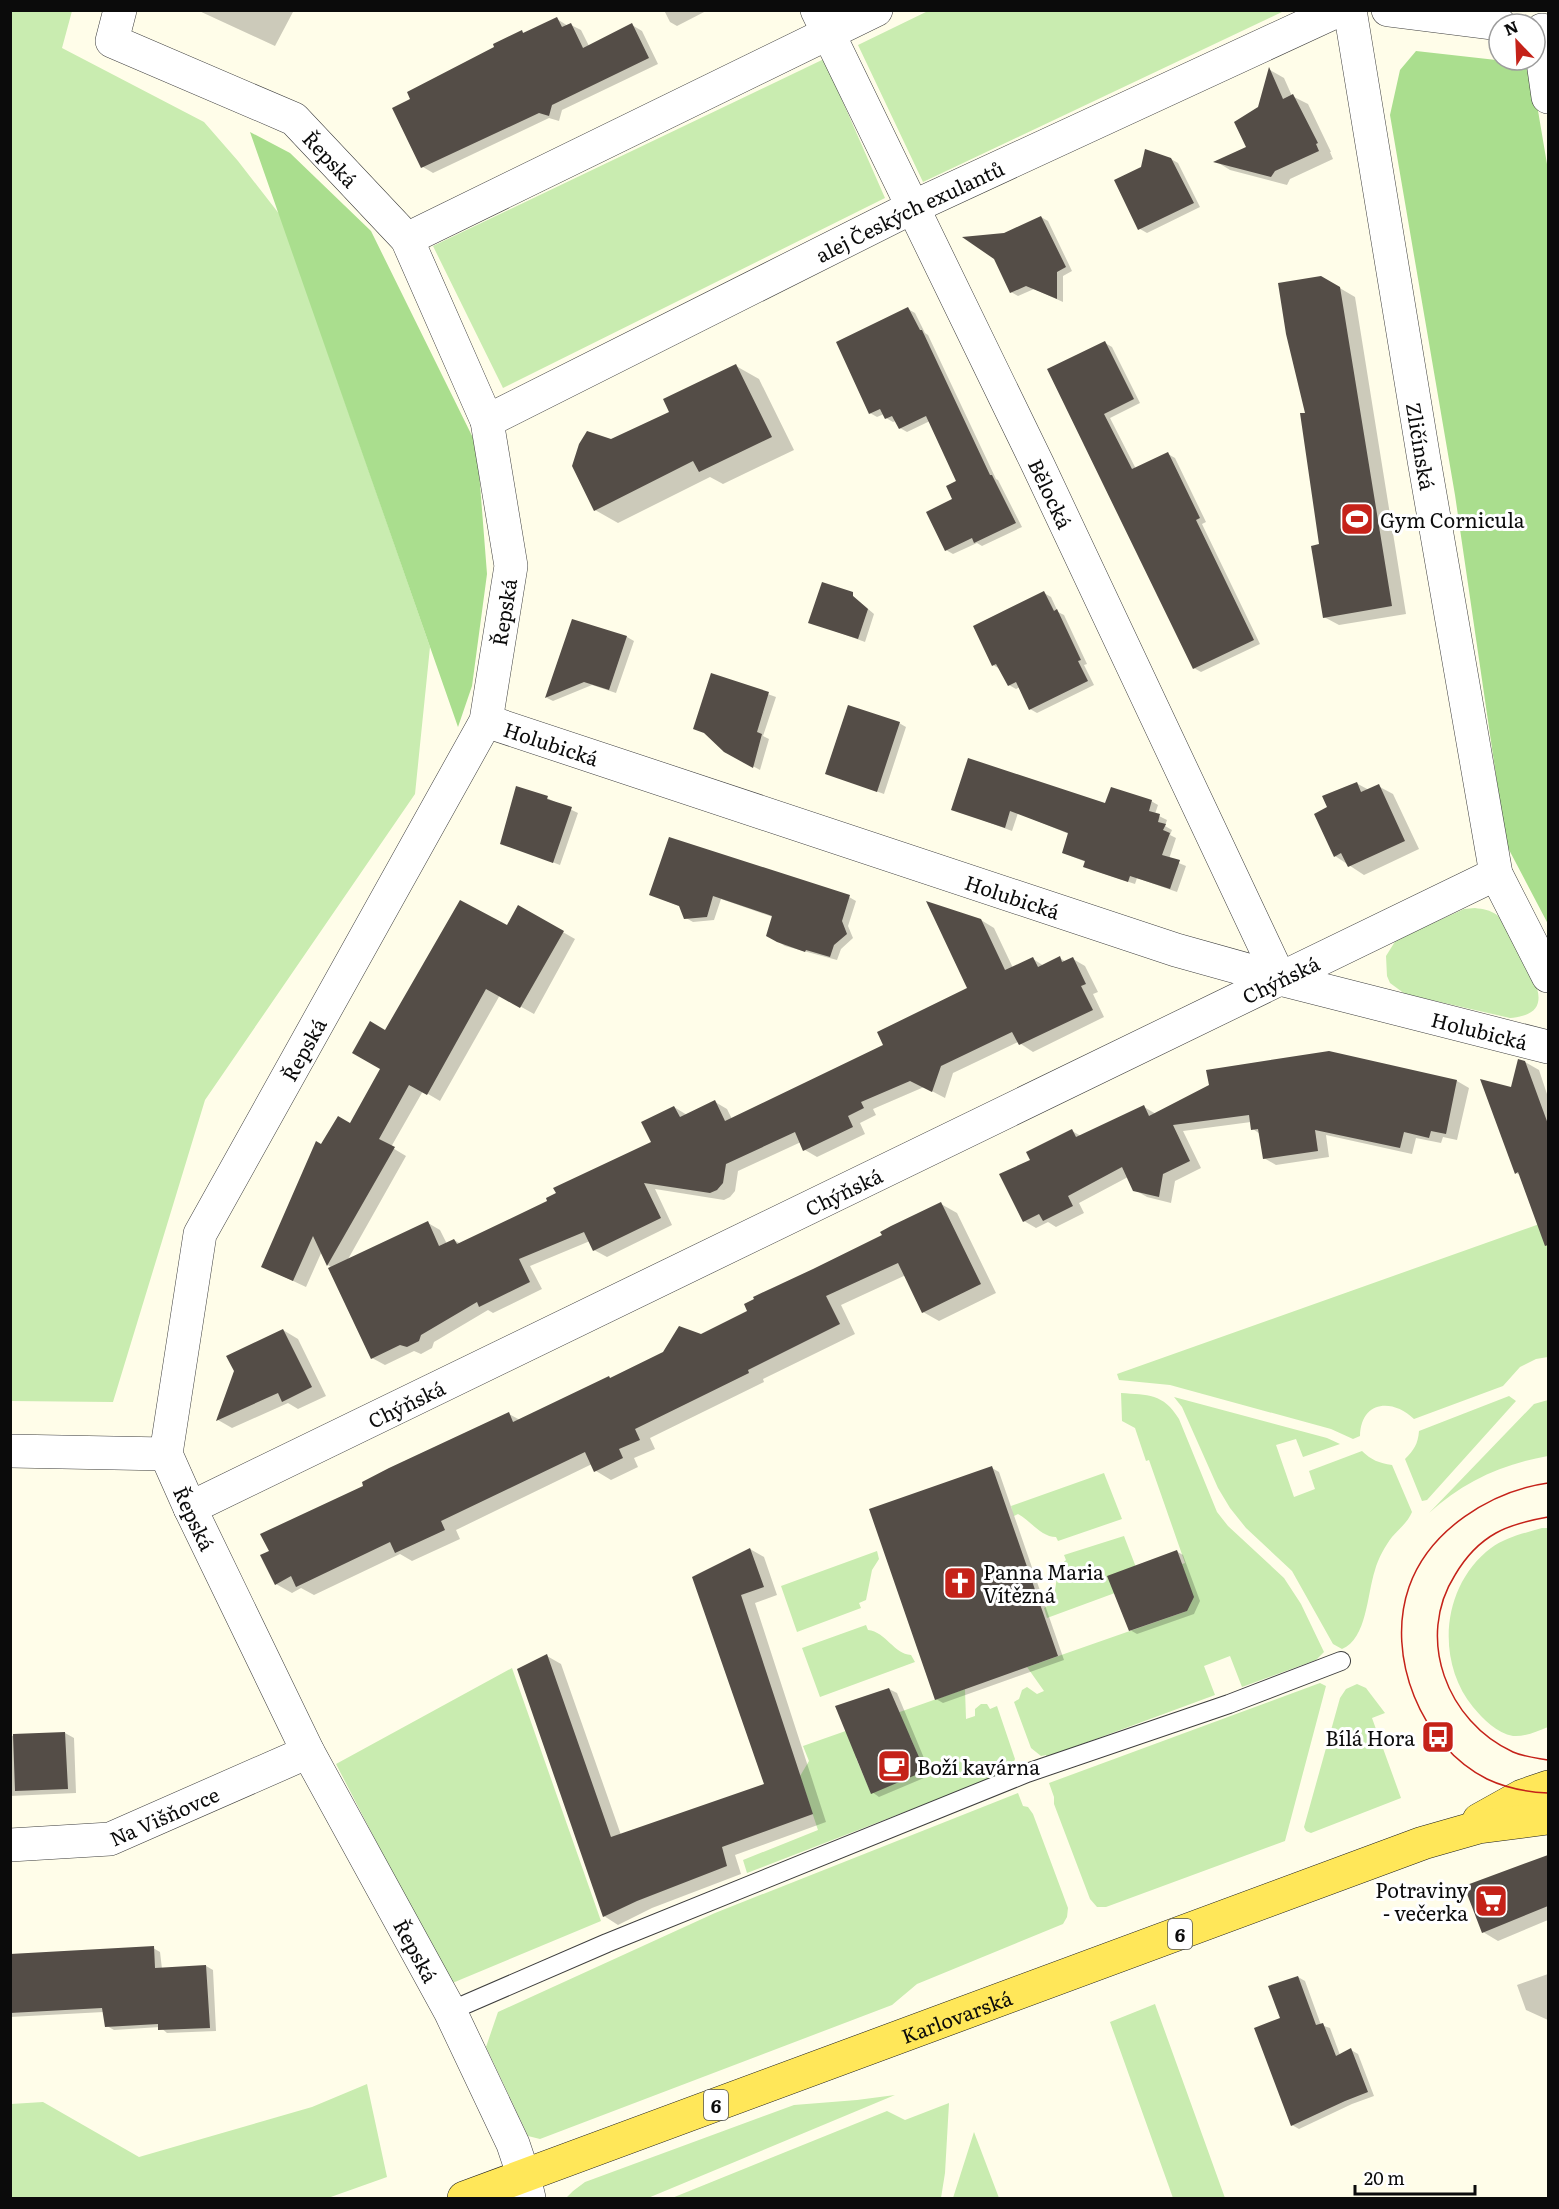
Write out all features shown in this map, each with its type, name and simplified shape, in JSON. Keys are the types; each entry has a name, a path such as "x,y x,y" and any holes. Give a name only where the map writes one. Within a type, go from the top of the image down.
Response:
{"main road":[{"name":"Karlovarská","path":"1451,1834 1522,1796 1548,1787"},
{"name":"Karlovarská","path":"464,2199 526,2188 1451,1834 1479,1827 1548,1818"}],"street":[{"path":"407,239 822,22 876,10"},
{"name":"alej Českých exulantů","path":"487,421 913,207 1339,10"},
{"name":"Zličínská","path":"1350,10 1424,460 1496,874 1548,976"},
{"path":"1388,10 1487,22"},
{"name":"Bělocká","path":"822,22 1043,476 1280,979"},
{"name":"Řepská","path":"116,26 294,119 407,239 487,421 511,566 486,721 200,1234 166,1454 308,1752 450,2011 513,2144 526,2188"},
{"path":"1544,72 1548,97"},
{"name":"Holubická","path":"486,721 1176,950 1280,979 1548,1047"},
{"name":"Chýňská","path":"190,1508 1496,874"},
{"path":"10,1451 166,1454"},
{"name":"Na Višňovce","path":"10,1845 110,1839 308,1752"}],"lane":[{"path":"450,2011 607,1942 1027,1773 1229,1704 1341,1661"}],"green space":[{"path":"930,10 1284,11 923,182 858,45"},
{"path":"10,11 72,11 62,48 204,122 280,215 430,647 415,794 205,1100 113,1402 10,1401"},
{"path":"1416,51 1487,59 1487,72 1530,72 1532,75 1548,170 1548,924 1506,844 1455,495 1390,115 1400,70"},
{"path":"824,59 885,198 503,388 433,246"},
{"path":"250,132 290,153 371,231 477,446 487,574 472,686 458,727"},
{"path":"1475,908 1492,912 1501,919 1532,975 1536,985 1538,1003 1534,1010 1525,1015 1510,1018 1405,994 1390,983 1387,976 1386,956 1396,940 1464,909"},
{"path":"1548,1221 1548,1357 1536,1359 1520,1367 1503,1386 1414,1419 1396,1408 1379,1406 1366,1416 1360,1436 1353,1439 1331,1429 1170,1385 1119,1380 1117,1374"},
{"path":"1121,1393 1154,1397 1173,1410 1179,1419 1217,1512 1228,1526 1284,1578 1301,1604 1324,1652 1316,1660 1242,1687 1230,1656 1204,1666 1215,1695 1047,1757 1046,1755 1041,1756 1031,1748 1014,1702 1019,1699 1022,1690 1027,1687 1037,1694 1044,1691 1027,1667 1187,1611 1182,1564 1185,1563 1149,1460 1146,1461 1135,1428 1122,1421"},
{"path":"1509,1396 1516,1401 1427,1500 1422,1501 1405,1459 1418,1440 1419,1431"},
{"path":"1174,1397 1327,1438 1340,1444 1303,1457 1296,1439 1276,1445 1294,1497 1315,1489 1309,1471 1362,1451 1376,1461 1392,1465 1412,1512 1389,1541 1380,1557 1372,1580 1365,1615 1357,1636 1350,1644 1342,1649 1333,1644 1292,1571 1246,1528 1230,1508 1218,1488 1182,1407"},
{"path":"1548,1400 1548,1456 1499,1469 1469,1483 1429,1513 1534,1404"},
{"path":"1104,1473 1122,1519 1058,1541 1056,1537 1041,1532 1018,1514 1014,1516 1011,1506"},
{"path":"1548,1528 1548,1727 1527,1735 1513,1736 1501,1732 1486,1721 1473,1707 1461,1688 1453,1668 1449,1646 1449,1624 1462,1582 1475,1564 1491,1548 1503,1541"},
{"path":"1124,1536 1142,1583 1047,1618 1044,1608 1053,1599 1058,1572 1066,1560 1064,1555"},
{"path":"877,1551 879,1559 872,1570 866,1600 859,1603 861,1608 797,1632 781,1586"},
{"path":"866,1625 868,1630 880,1635 905,1654 911,1655 915,1662 820,1697 802,1648"},
{"path":"512,1668 601,1921 450,1984 336,1764"},
{"path":"1320,1683 1326,1686 1285,1841 1106,1907 1097,1907 1090,1899 1054,1804 1049,1783"},
{"path":"1357,1684 1366,1688 1385,1713 1372,1718 1401,1798 1311,1833 1304,1827 1340,1698 1346,1689"},
{"path":"965,1689 966,1719 975,1716 975,1709 981,1704 987,1704 990,1709 997,1706 1015,1759 1012,1766 1007,1769 1008,1772 747,1873 743,1860 818,1830 800,1776 809,1761 803,1746","holes":["910,1736 924,1771 871,1793 856,1758"]},
{"path":"1018,1793 1023,1806 1028,1807 1033,1814 1068,1908 1063,1924 917,1984 892,2005 540,2139 528,2136 486,2047 498,2012 715,1913"},
{"path":"1155,2004 1225,2198 1173,2198 1110,2022"},
{"path":"367,2084 387,2177 328,2198 11,2198 11,2104 43,2102 139,2157 312,2107"},
{"path":"895,2095 648,2198 566,2198 585,2182 794,2105"},
{"path":"949,2103 945,2173 941,2198 672,2198 887,2111 905,2120"},
{"path":"974,2132 999,2198 953,2198"}],"building":[{"path":"557,17 562,27 571,23 583,48 632,23 649,58 552,105 549,116 539,113 421,168 392,108 410,99 407,92 494,47 493,44"},
{"path":"1269,67 1283,99 1293,94 1318,143 1316,144 1319,151 1275,171 1271,177 1213,162 1246,147 1234,122 1258,107"},
{"path":"1145,149 1171,158 1194,203 1138,230 1114,180 1141,167"},
{"path":"1041,216 1066,267 1057,272 1057,299 1026,286 1010,293 994,259 962,237 1004,233"},
{"path":"1321,276 1340,287 1392,606 1323,618 1311,546 1319,544 1300,413 1305,413 1286,334 1278,283"},
{"path":"908,307 922,330 990,475 1016,523 974,543 972,538 945,551 926,512 952,499 946,486 956,481 926,416 899,429 892,416 885,419 880,409 869,414 836,342"},
{"path":"1105,341 1134,399 1104,414 1132,469 1168,452 1200,518 1196,520 1254,640 1193,669 1047,369"},
{"path":"736,364 772,437 699,472 693,461 594,511 572,466 579,444 587,431 611,439 669,412 663,399"},
{"path":"822,582 853,592 853,596 868,609 858,639 808,623"},
{"path":"1044,591 1054,611 1057,609 1081,660 1078,661 1088,681 1029,710 1016,682 1008,686 996,664 992,666 973,626"},
{"path":"572,619 627,636 609,690 584,682 545,698"},
{"path":"711,673 769,692 757,732 762,734 753,768 724,752 704,733 693,729"},
{"path":"848,705 900,722 877,792 825,774"},
{"path":"968,758 1105,803 1111,787 1152,800 1149,811 1160,814 1158,822 1166,824 1163,830 1170,833 1162,855 1180,860 1170,889 1130,876 1128,882 1083,867 1085,861 1062,853 1068,833 1010,811 1005,828 951,810"},
{"path":"1357,782 1361,792 1379,784 1405,841 1348,867 1341,853 1334,857 1314,814 1327,807 1322,796"},
{"path":"516,786 548,796 547,799 572,807 553,863 500,844"},
{"path":"669,837 850,895 842,921 847,934 834,945 830,957 806,950 805,952 766,936 772,916 713,896 707,917 684,919 679,906 649,895"},
{"path":"460,900 507,925 518,905 564,931 520,1008 486,989 427,1095 409,1085 379,1139 395,1147 327,1266 313,1236 293,1281 261,1267 316,1141 321,1144 338,1116 350,1123 380,1069 352,1053 370,1021 385,1030"},
{"path":"926,901 981,919 1005,970 1033,957 1038,967 1060,956 1062,962 1073,957 1086,984 1081,986 1093,1010 1019,1045 1012,1032 941,1066 932,1092 910,1081 861,1102 864,1108 848,1116 853,1127 803,1151 795,1132 726,1164 723,1183 717,1190 710,1193 644,1183 661,1218 593,1251 584,1232 519,1259 530,1282 479,1307 477,1302 421,1335 419,1341 407,1347 400,1345 371,1359 328,1268 428,1221 439,1246 454,1239 457,1244 547,1201 546,1198 556,1193 553,1188 651,1142 641,1122 674,1106 680,1117 715,1100 725,1121 883,1045 877,1032 967,988"},
{"path":"1329,1051 1457,1080 1446,1134 1431,1131 1429,1138 1404,1132 1400,1148 1315,1130 1318,1151 1263,1159 1258,1129 1251,1130 1249,1115 1173,1125 1190,1161 1163,1174 1159,1197 1133,1191 1122,1167 1068,1196 1073,1206 1043,1221 1039,1214 1023,1222 999,1174 1030,1160 1026,1152 1072,1129 1076,1137 1144,1105 1149,1116 1209,1085 1206,1070"},
{"path":"1518,1059 1525,1061 1548,1124 1548,1245 1545,1246 1518,1172 1515,1174 1480,1079 1511,1087"},
{"path":"941,1202 981,1284 922,1313 898,1263 826,1296 840,1324 748,1370 749,1373 635,1429 640,1440 619,1449 623,1458 594,1472 585,1452 441,1521 445,1530 395,1553 390,1542 296,1587 291,1576 275,1585 260,1555 269,1551 260,1534 363,1486 362,1482 389,1468 509,1412 513,1422 663,1352 679,1326 701,1334 747,1311 744,1304 754,1299 753,1297 882,1235 880,1232"},
{"path":"283,1329 312,1387 282,1402 278,1393 216,1421 234,1371 226,1356"},
{"path":"992,1466 1058,1656 935,1700 869,1509"},
{"path":"750,1548 764,1587 741,1595 813,1814 722,1847 727,1866 637,1901 603,1917 517,1669 547,1654 611,1837 764,1784 692,1577"},
{"path":"1177,1550 1194,1597 1187,1611 1129,1631 1107,1576"},
{"path":"889,1688 925,1771 871,1794 835,1706"},
{"path":"65,1732 68,1789 15,1791 13,1734"},
{"path":"1548,1855 1548,1906 1482,1933 1464,1886"},
{"path":"154,1946 155,1968 206,1965 210,2028 158,2030 158,2024 105,2027 102,2008 10,2013 10,1954"},
{"path":"1298,1976 1316,2025 1323,2023 1336,2056 1351,2048 1368,2092 1291,2126 1254,2028 1280,2018 1268,1986"}],"tram line":[{"path":"1548,1483 1526,1487 1484,1504 1447,1531 1431,1548 1418,1566 1409,1587 1403,1614 1402,1641 1406,1669 1414,1696 1427,1722 1444,1745 1464,1764 1487,1779 1517,1789 1548,1793"},
{"path":"1548,1517 1508,1527 1478,1546 1455,1575 1443,1599 1438,1625 1438,1651 1444,1676 1455,1699 1470,1721 1490,1738 1513,1752 1548,1760"}],"place":[{"name":"Gym Cornicula","path":"1357,519"},
{"name":"Panna Maria Vítězná","path":"960,1583"},
{"name":"Bílá Hora","path":"1438,1737"},
{"name":"Boží kavárna","path":"894,1766"},
{"name":"Potraviny - večerka","path":"1491,1901"}]}
